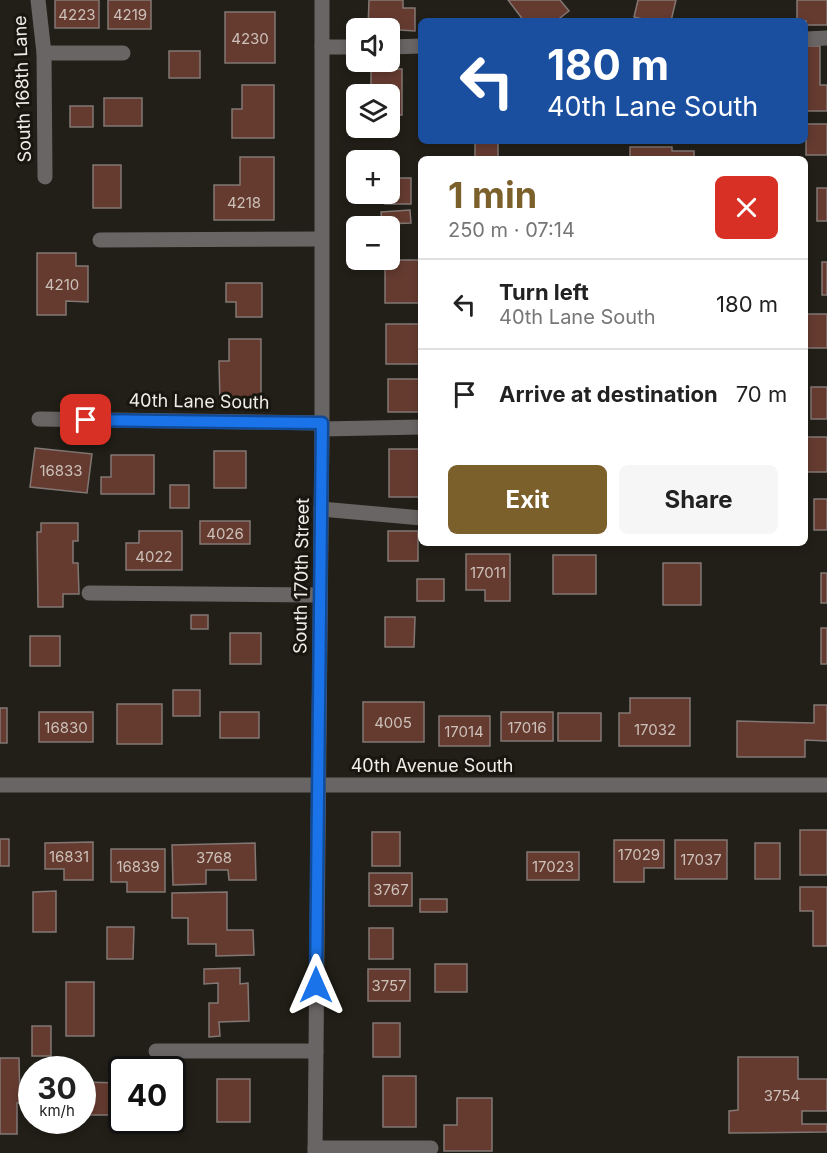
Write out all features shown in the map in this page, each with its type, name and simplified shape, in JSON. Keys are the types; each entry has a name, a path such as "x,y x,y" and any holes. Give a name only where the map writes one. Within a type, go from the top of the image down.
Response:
{"street":[{"name":"South 168th Lane","path":"38,0 44,53 45,177"},
{"name":"South 170th Street","path":"315,1150 322,426 320,239 322,0"},
{"path":"808,39 827,38"},
{"path":"400,47 418,46"},
{"path":"322,47 346,47"},
{"path":"44,53 123,54"},
{"path":"100,240 320,239"},
{"name":"40th Lane South","path":"39,419 418,428"},
{"path":"321,509 418,518"},
{"path":"88,594 320,595"},
{"name":"40th Avenue South","path":"0,785 827,785"},
{"path":"156,1051 316,1051"},
{"path":"315,1150 430,1148"}],"building":[{"path":"55,0 99,0 99,28 55,28"},
{"path":"108,0 151,0 151,29 108,29"},
{"path":"369,0 403,0 403,8 415,8 415,31 400,30 400,18 368,18"},
{"path":"508,0 560,0 569,11 560,18 522,18"},
{"path":"638,0 676,0 672,18 634,17"},
{"path":"797,0 827,0 827,25 808,25 808,18 797,18"},
{"path":"225,12 275,12 275,63 225,63"},
{"path":"808,46 820,46 820,85 827,85 827,111 808,111"},
{"path":"169,51 200,51 200,78 169,78"},
{"path":"402,69 402,115 400,115 400,84 371,84 371,72 400,72"},
{"path":"242,85 274,85 274,138 232,138 232,109 242,109"},
{"path":"104,98 142,98 142,126 104,126"},
{"path":"70,106 93,106 93,127 70,127"},
{"path":"808,124 827,124 827,155 806,155"},
{"path":"475,144 498,144 498,156 475,156"},
{"path":"630,147 672,147 672,151 694,151 694,156 630,156"},
{"path":"240,157 274,157 274,220 214,220 214,185 240,185"},
{"path":"93,165 121,165 121,208 93,208"},
{"path":"400,178 411,178 411,204 400,204"},
{"path":"817,188 827,188 827,221 817,221"},
{"path":"410,210 411,223 400,223 400,216 381,216 381,212"},
{"path":"37,253 76,253 76,266 88,266 88,302 66,301 66,315 37,315"},
{"path":"400,260 418,260 418,303 385,303 385,270 400,270"},
{"path":"822,262 827,262 827,295 822,295"},
{"path":"226,283 262,283 262,317 236,317 236,302 226,302"},
{"path":"808,314 827,314 827,348 808,348"},
{"path":"386,324 418,324 418,364 386,364"},
{"path":"229,339 261,339 261,404 220,404 219,361 229,361"},
{"path":"388,379 418,379 418,412 388,412"},
{"path":"811,387 827,387 827,419 811,419"},
{"path":"808,437 827,437 827,472 808,472"},
{"path":"35,448 92,454 87,493 30,487"},
{"path":"389,449 418,449 418,497 389,497"},
{"path":"214,451 246,451 246,488 214,488"},
{"path":"111,455 154,455 154,494 101,494 101,477 111,477"},
{"path":"170,485 189,485 189,508 170,508"},
{"path":"814,499 827,499 827,530 814,530"},
{"path":"200,521 250,521 250,544 200,544"},
{"path":"41,523 78,523 78,541 73,541 73,563 78,563 79,594 63,594 63,607 38,607 37,532 41,532"},
{"path":"139,531 182,531 182,570 126,570 126,543 139,543"},
{"path":"388,531 418,531 418,561 388,561"},
{"path":"466,554 510,554 510,601 485,601 485,590 466,590"},
{"path":"553,555 596,555 596,594 553,594"},
{"path":"663,563 701,563 701,605 663,605"},
{"path":"821,573 827,573 827,603 821,603"},
{"path":"417,579 444,579 444,601 417,601"},
{"path":"191,615 208,615 208,629 191,629"},
{"path":"385,617 415,617 414,647 385,647"},
{"path":"821,628 827,628 827,664 821,664"},
{"path":"230,633 261,633 261,664 230,664"},
{"path":"30,636 60,636 60,666 30,666"},
{"path":"173,690 200,690 200,716 173,716"},
{"path":"630,698 690,698 690,746 619,746 619,713 630,713"},
{"path":"363,702 424,702 424,742 363,742"},
{"path":"117,704 162,704 162,744 117,744"},
{"path":"814,705 827,705 827,741 805,740 805,757 737,757 737,721 814,723"},
{"path":"0,708 7,708 7,743 0,743"},
{"path":"39,712 93,712 93,742 39,742"},
{"path":"220,712 259,712 259,738 220,738"},
{"path":"501,712 553,712 553,741 501,741"},
{"path":"558,713 601,713 601,741 558,741"},
{"path":"439,716 490,716 490,746 439,746"},
{"path":"800,830 827,830 827,875 800,875"},
{"path":"372,832 400,832 400,866 372,866"},
{"path":"0,839 9,839 9,866 0,866"},
{"path":"614,840 664,840 664,868 644,868 644,882 614,882"},
{"path":"675,840 727,840 727,879 675,879"},
{"path":"93,842 93,880 64,880 64,869 45,869 45,843"},
{"path":"255,843 256,880 229,880 228,870 206,870 206,884 173,885 172,845"},
{"path":"755,843 780,843 780,879 755,879"},
{"path":"111,849 165,849 165,892 127,892 127,882 111,882"},
{"path":"527,852 579,852 579,880 527,880"},
{"path":"369,873 412,873 412,906 369,906"},
{"path":"800,887 827,887 827,946 813,946 813,911 800,911"},
{"path":"56,891 56,932 33,932 33,892"},
{"path":"227,892 227,930 253,930 254,955 216,956 216,944 188,944 188,918 172,918 172,893"},
{"path":"420,899 447,899 447,912 420,912"},
{"path":"107,927 134,927 133,959 107,959"},
{"path":"369,928 393,928 393,959 369,959"},
{"path":"435,964 467,964 467,992 435,992"},
{"path":"240,968 240,984 248,983 249,1021 219,1022 220,1036 209,1037 209,1003 218,1003 218,983 204,984 204,969"},
{"path":"368,969 410,969 410,1001 368,1001"},
{"path":"66,982 94,982 94,1036 66,1036"},
{"path":"373,1023 400,1023 400,1057 373,1057"},
{"path":"32,1026 51,1026 51,1056 32,1056"},
{"path":"738,1057 798,1057 798,1079 827,1079 827,1111 802,1111 802,1124 827,1124 827,1132 729,1133 729,1111 738,1110"},
{"path":"0,1058 18,1058 17,1134 0,1134"},
{"path":"383,1076 416,1076 416,1127 383,1127"},
{"path":"217,1079 250,1079 250,1122 217,1122"},
{"path":"96,1082 108,1083 108,1115 96,1115"},
{"path":"457,1098 492,1098 492,1151 444,1151 444,1125 457,1125"}],"route":[{"path":"86,420 322,423 316,985"}]}
